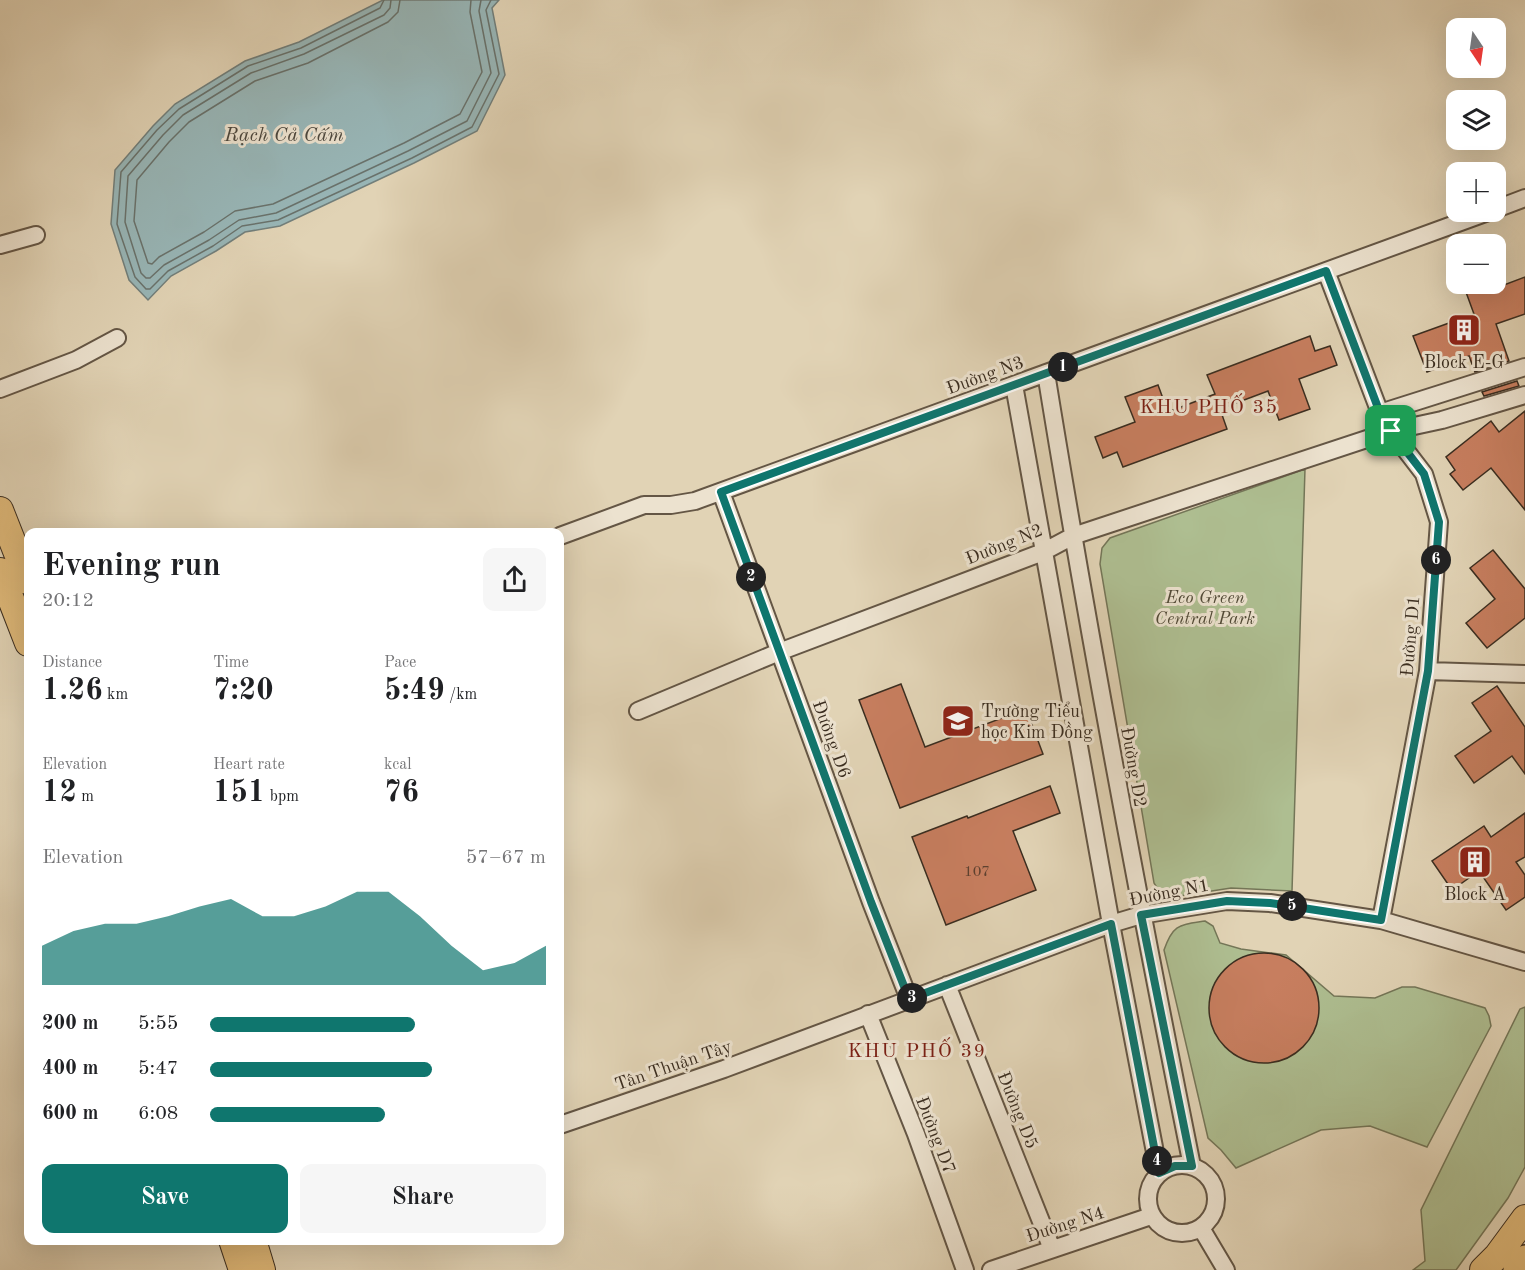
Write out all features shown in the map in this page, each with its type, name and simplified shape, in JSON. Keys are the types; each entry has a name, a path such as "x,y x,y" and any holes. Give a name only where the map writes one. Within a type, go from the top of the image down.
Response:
{"highway":[{"path":"1498,1267 1525,1259"}],"main road":[{"path":"0,510 24,624"},
{"path":"1498,1267 1525,1218"},
{"path":"234,1245 242,1270"},
{"path":"254,1245 262,1270"}],"street":[{"path":"1506,205 1525,198"},
{"name":"Đường N3","path":"564,535 644,505 671,505 695,501 721,492 1461,222"},
{"path":"0,245 36,234"},
{"name":"Đường D1","path":"1326,271 1380,413 1424,474 1439,522 1428,671 1381,920"},
{"path":"0,389 76,360 117,338"},
{"path":"1380,413 1525,367"},
{"name":"Đường D2","path":"1046,373 1072,536 1141,915 1192,1166"},
{"path":"1014,385 1111,924 1159,1173"},
{"name":"Đường N2","path":"638,711 779,652 1043,552 1072,536 1391,431 1442,420 1525,395"},
{"path":"1435,396 1442,420"},
{"name":"Đường D6","path":"721,492 867,892 909,999"},
{"path":"1428,671 1525,674"},
{"name":"Đường N1","path":"798,1040 1111,924 1141,915 1227,901 1270,903 1381,920 1525,962"},
{"name":"Đường D5","path":"947,985 1052,1249"},
{"name":"Đường D7","path":"868,1014 916,1134 965,1270"},
{"name":"Tân Thuận Tây","path":"564,1124 724,1069 798,1040"},
{"path":"1175,1166 1192,1166 1212,1182 1216,1198 1213,1215 1194,1232 1178,1234 1162,1228 1152,1216 1147,1202 1148,1193 1159,1173 1175,1166"},
{"name":"Đường N4","path":"991,1270 1152,1216"},
{"path":"1201,1228 1226,1270"}],"green space":[{"name":"Eco Green Central Park","path":"1305,469 1292,891 1231,888 1173,897 1161,894 1154,883 1100,564 1102,548 1110,538"},
{"path":"1205,921 1213,926 1220,943 1241,949 1286,955 1334,996 1375,998 1402,987 1415,987 1485,1008 1491,1026 1427,1147 1370,1126 1321,1130 1236,1168 1208,1138 1164,950 1174,930 1178,927"},
{"path":"1525,1007 1525,1167 1508,1198 1456,1270 1413,1270 1425,1261 1421,1210 1520,1009"}],"water":[{"name":"Rạch Cả Cấm","path":"383,0 499,0 492,8 505,75 477,131 280,226 245,232 171,276 148,300 129,280 111,224 115,170 175,104 245,61 299,42"}],"building":[{"name":"Block E-G","path":"1525,277 1525,314 1496,324 1509,361 1475,372 1469,356 1427,372 1413,336 1474,314 1467,294 1506,294 1506,284"},
{"path":"1310,336 1315,351 1330,346 1337,365 1299,379 1310,409 1279,420 1268,391 1220,409 1227,429 1123,467 1117,452 1103,458 1095,437 1135,422 1125,397 1158,385 1168,412 1215,394 1207,375"},
{"path":"1517,381 1519,386 1484,396 1482,392"},
{"path":"1525,411 1525,510 1491,468 1463,490 1450,474 1455,470 1446,457 1491,421 1499,432"},
{"path":"1493,550 1525,589 1525,618 1487,648 1466,623 1495,599 1470,568"},
{"path":"901,684 925,747 1026,709 1043,754 900,808 859,700"},
{"path":"1497,686 1525,727 1525,774 1512,756 1474,783 1455,756 1491,731 1472,703"},
{"path":"1050,786 1060,813 1013,831 1036,890 946,925 912,837"},
{"name":"Block A","path":"1525,813 1525,857 1516,862 1525,875 1525,897 1506,910 1479,871 1452,890 1432,861 1484,826 1491,837"},
{"path":"1264,953 1285,958 1303,969 1314,987 1319,1008 1314,1029 1303,1047 1285,1058 1264,1063 1243,1058 1225,1047 1214,1029 1209,1008 1214,987 1225,969 1243,958"}],"place":[{"name":"Block E-G","path":"1464,330"},
{"name":"Trường Tiểu học Kim Đồng","path":"958,721"},
{"name":"Block A","path":"1475,862"}],"district":[{"name":"KHU PHỐ 35","path":"1209,406"},
{"name":"KHU PHỐ 39","path":"917,1050"}],"route":[{"path":"1326,271 1380,413 1391,431 1424,474 1439,522 1428,671 1381,920 1270,903 1227,901 1141,915 1192,1166 1175,1166 1159,1173 1111,924 909,999 871,902 721,492 1326,271"}]}
